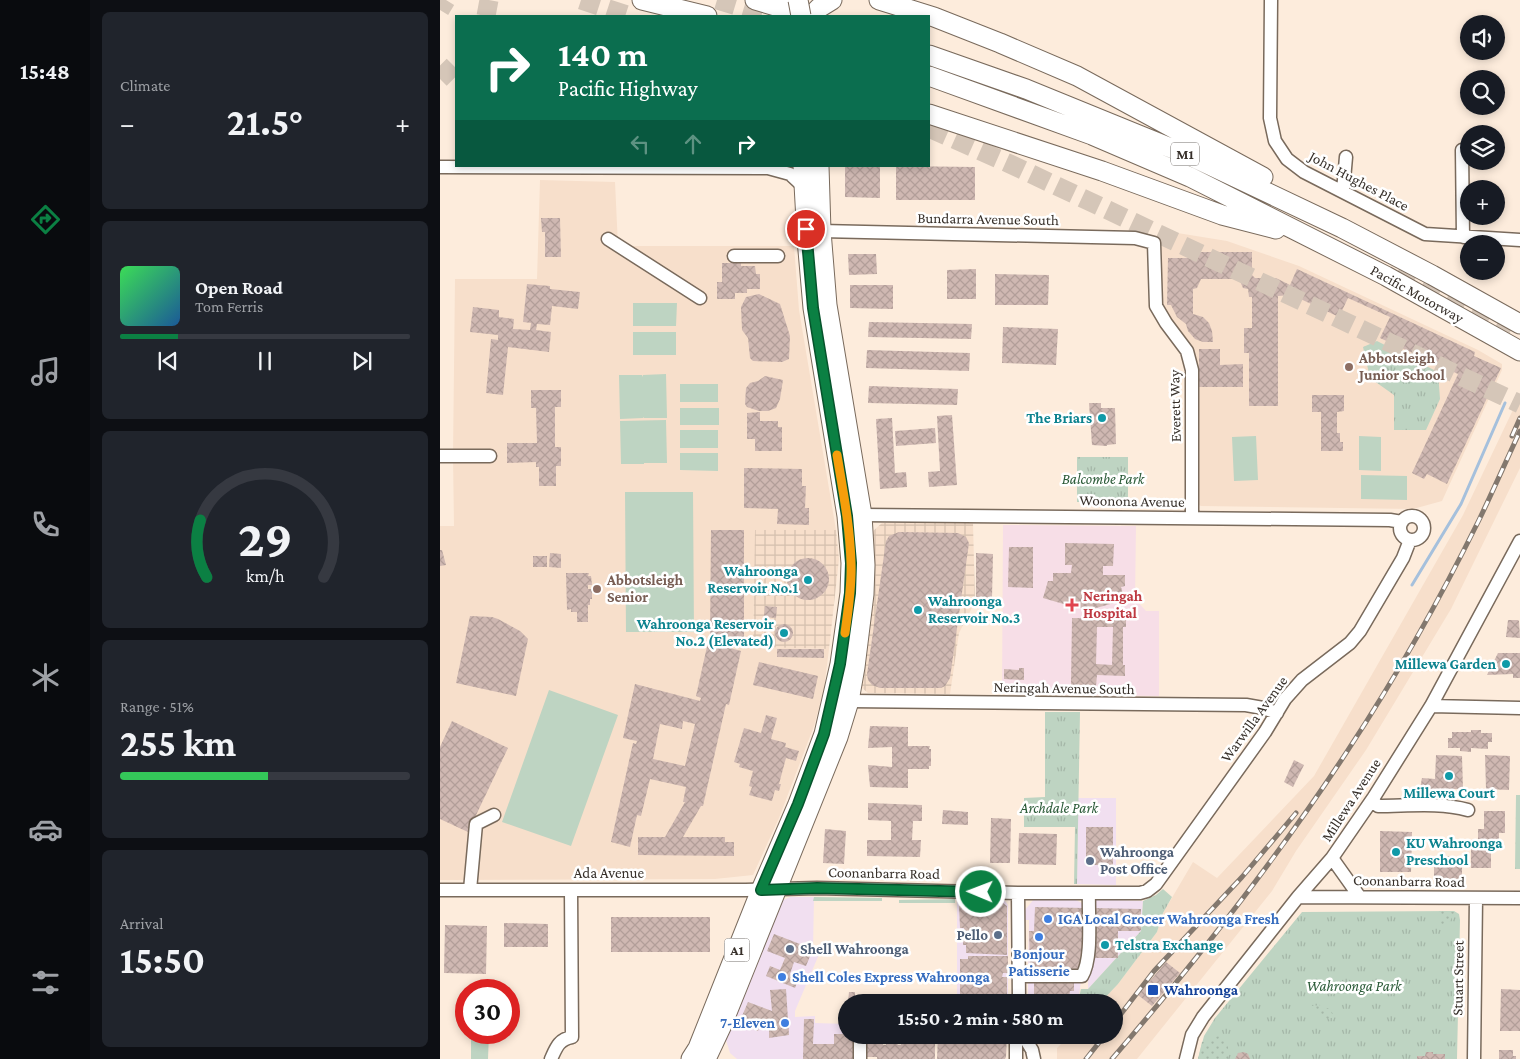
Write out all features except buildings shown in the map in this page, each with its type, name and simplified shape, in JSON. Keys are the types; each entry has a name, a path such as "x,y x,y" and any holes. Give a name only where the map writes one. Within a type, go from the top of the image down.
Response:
{"highway":[{"path":"642,0 703,15"},
{"path":"755,0 818,9"},
{"path":"794,15 797,0"},
{"path":"797,0 801,15"},
{"name":"M1","path":"880,0 928,15"},
{"name":"M1","path":"930,16 1078,76 1358,228 1432,275"},
{"name":"M1","path":"930,55 1026,89 1188,155 1342,228 1432,275"},
{"name":"M1","path":"930,76 1092,135 1190,177 1313,239"},
{"name":"M1","path":"930,114 1102,171 1222,215 1313,239"},
{"name":"A1","path":"705,1056 769,889 824,734 840,664 850,593 851,563 847,516 813,308 803,167"},
{"name":"A1","path":"769,889 828,765 838,737 849,701 864,594 865,564 862,514 827,305 821,232 819,167"},
{"name":"Pacific Motorway","path":"1313,239 1386,276 1520,351"},
{"name":"Pacific Motorway","path":"1432,275 1520,324"}],"street":[{"name":"John Hughes Place","path":"1271,0 1270,118 1275,141 1287,159 1304,172 1425,234 1460,237"},
{"path":"1343,191 1346,157"},
{"path":"440,167 772,167 790,174 804,186"},
{"path":"1462,170 1463,235"},
{"name":"Bundarra Avenue South","path":"821,232 1136,238 1154,243"},
{"path":"608,239 700,298"},
{"name":"John Hughes Place","path":"1505,239 1520,240"},
{"name":"Everett Way","path":"1154,243 1156,306 1187,351 1192,370 1192,518"},
{"path":"734,256 778,256"},
{"path":"446,456 490,456"},
{"name":"Woonona Avenue","path":"862,514 1390,520 1402,522"},
{"path":"1408,517 1420,519 1424,526 1419,538 1410,540 1402,534 1400,528 1402,522 1408,517"},
{"name":"Warwilla Avenue","path":"1140,893 1156,884 1285,699 1302,680 1350,643 1360,631 1403,558 1410,540"},
{"name":"Millewa Avenue","path":"1186,1059 1192,1035 1203,1017 1298,897 1332,858 1372,800 1431,706 1520,541"},
{"name":"Neringah Avenue South","path":"849,701 1246,705 1277,713"},
{"path":"1431,706 1520,708"},
{"path":"1372,800 1378,806 1441,804 1468,810"},
{"path":"470,890 476,824 494,815"},
{"path":"1332,858 1359,896"},
{"name":"Ada Avenue","path":"440,890 769,889"},
{"name":"Coonanbarra Road","path":"769,889 1140,893"},
{"path":"551,1059 556,1046 564,1039 572,1037 571,890"},
{"path":"1018,893 1019,994"},
{"path":"1018,976 1082,976 1088,957 1088,893"},
{"name":"Coonanbarra Road","path":"1298,897 1520,898"},
{"name":"Stuart Street","path":"1474,1059 1476,898"},
{"path":"860,1044 860,1059"},
{"path":"1016,1044 1016,1059"},
{"path":"1028,1044 1034,1059"},
{"path":"1023,1059 1028,1059"}],"shaded area":[{"name":"Abbotsleigh Senior","path":"540,180 615,182 618,246 794,246 799,310 836,530 755,530 753,647 829,649 824,689 814,726 779,818 753,875 715,879 440,880 440,526 454,526 455,279 537,279"},
{"name":"Abbotsleigh Junior School","path":"1159,230 1227,241 1299,266 1478,350 1502,364 1502,370 1442,501 1413,509 1201,506 1197,504 1197,382 1161,305"},
{"path":"1520,395 1520,468 1451,609 1366,750 1296,851 1272,891 1137,1059 1057,1059 1057,1048 1061,1044 1123,1044 1123,994 1109,994 1157,932 1163,913 1193,862 1217,878 1314,776 1463,515"},
{"name":"Wahroonga Reservoir No.3","path":"882,523 973,523 975,602 959,633 950,694 868,693 861,687 872,532"},
{"name":"Neringah Hospital","path":"1003,525 1136,526 1135,599 1146,611 1159,611 1159,696 1002,694"},
{"path":"754,530 836,530 839,559 829,649 753,647"},
{"path":"1078,798 1116,798 1116,885 1077,884"},
{"path":"790,897 814,897 813,949 820,952 795,1011 795,1017 815,1016 815,1023 838,1024 838,1044 855,1044 854,1059 737,1059 730,1053 726,1040 728,1034 781,901"},
{"path":"957,899 999,899 1005,901 1008,905 1008,994 957,994"},
{"path":"1034,899 1076,900 1084,904 1085,961 1028,971 1029,920 1025,920 1025,910"},
{"path":"1089,899 1143,901 1141,931 1088,989"},
{"path":"1028,981 1081,981 1079,994 1028,994"}],"green space":[{"path":"633,303 677,303 676,326 633,326"},
{"path":"633,332 676,332 676,355 633,355"},
{"path":"1377,341 1438,372 1440,399 1426,430 1394,430 1394,395 1370,378 1363,347"},
{"path":"666,374 667,418 643,417 620,419 619,375 642,375 643,377 643,375"},
{"path":"680,384 718,384 718,402 680,402"},
{"path":"680,408 719,408 719,425 680,425"},
{"path":"666,420 667,463 621,464 620,421"},
{"path":"680,430 718,430 718,448 680,448"},
{"path":"1256,436 1258,480 1234,481 1232,437"},
{"path":"1359,436 1381,437 1381,471 1359,470"},
{"path":"680,453 718,453 718,471 680,470"},
{"name":"Balcombe Park","path":"1077,457 1128,457 1128,502 1077,502"},
{"path":"1361,475 1407,476 1407,500 1361,499"},
{"path":"625,492 693,492 694,632 626,632"},
{"path":"549,690 618,715 571,846 502,822"},
{"name":"Archdale Park","path":"1045,712 1080,712 1077,884 1074,884 1075,827 1024,827 1024,798 1045,797"},
{"path":"1516,795 1520,795 1520,869 1515,869"},
{"path":"1163,889 1172,897 1163,913 1157,932 1118,984 1109,994 1080,994 1081,989 1088,989 1141,931 1143,901 1156,895"},
{"path":"814,897 882,898 882,901 813,901"},
{"path":"955,899 955,903 899,903 899,900"},
{"path":"1439,911 1455,912 1450,921 1440,928"},
{"name":"Wahroonga Park","path":"1454,911 1459,914 1460,920 1457,1059 1198,1059 1204,1036 1215,1018 1302,912"},
{"path":"1322,1005 1325,1008 1329,1008 1335,1017 1321,1017 1311,1006"},
{"path":"1224,1034 1228,1046 1228,1059 1198,1059 1202,1042"},
{"path":"471,1044 489,1044 488,1059 471,1059"}],"waterway":[{"path":"1412,585 1461,504 1505,403"}],"tunnel":[{"path":"440,10 446,0"},
{"path":"486,15 489,0"},
{"path":"581,0 627,15"},
{"path":"717,0 767,15"},
{"path":"440,79 455,64"},
{"path":"930,128 1010,164 1520,404"},
{"path":"1397,273 1512,328"}],"railway":[{"path":"1512,436 1520,418"},
{"path":"1112,1059 1235,909 1321,791 1348,750 1400,666 1449,579 1479,520 1520,431"},
{"path":"1123,1011 1154,971 1242,877 1296,813"},
{"path":"1086,1059 1098,1044"}],"slow traffic":[{"path":"837,455 847,516 851,563 850,593 845,633"}],"place":[{"name":"Abbotsleigh Junior School","path":"1349,367"},
{"name":"The Briars","path":"1102,418"},
{"name":"Wahroonga Reservoir No.1","path":"808,580"},
{"name":"Abbotsleigh Senior","path":"597,589"},
{"name":"Neringah Hospital","path":"1072,605"},
{"name":"Wahroonga Reservoir No.3","path":"918,610"},
{"name":"Wahroonga Reservoir No.2 (Elevated)","path":"784,633"},
{"name":"Millewa Garden","path":"1506,664"},
{"name":"Millewa Court","path":"1449,776"},
{"name":"KU Wahroonga Preschool","path":"1396,852"},
{"name":"Wahroonga Post Office","path":"1090,861"},
{"name":"IGA Local Grocer Wahroonga Fresh","path":"1048,919"},
{"name":"Pello","path":"998,935"},
{"name":"Bonjour Patisserie","path":"1039,937"},
{"name":"Telstra Exchange","path":"1105,945"},
{"name":"Shell Wahroonga","path":"790,949"},
{"name":"Shell Coles Express Wahroonga","path":"782,977"},
{"name":"Wahroonga","path":"1153,990"},
{"name":"7-Eleven","path":"785,1023"}],"route":[{"path":"806,229 813,308 847,516 851,563 850,593 840,664 824,734 798,804 761,890 817,888 981,892"}]}
